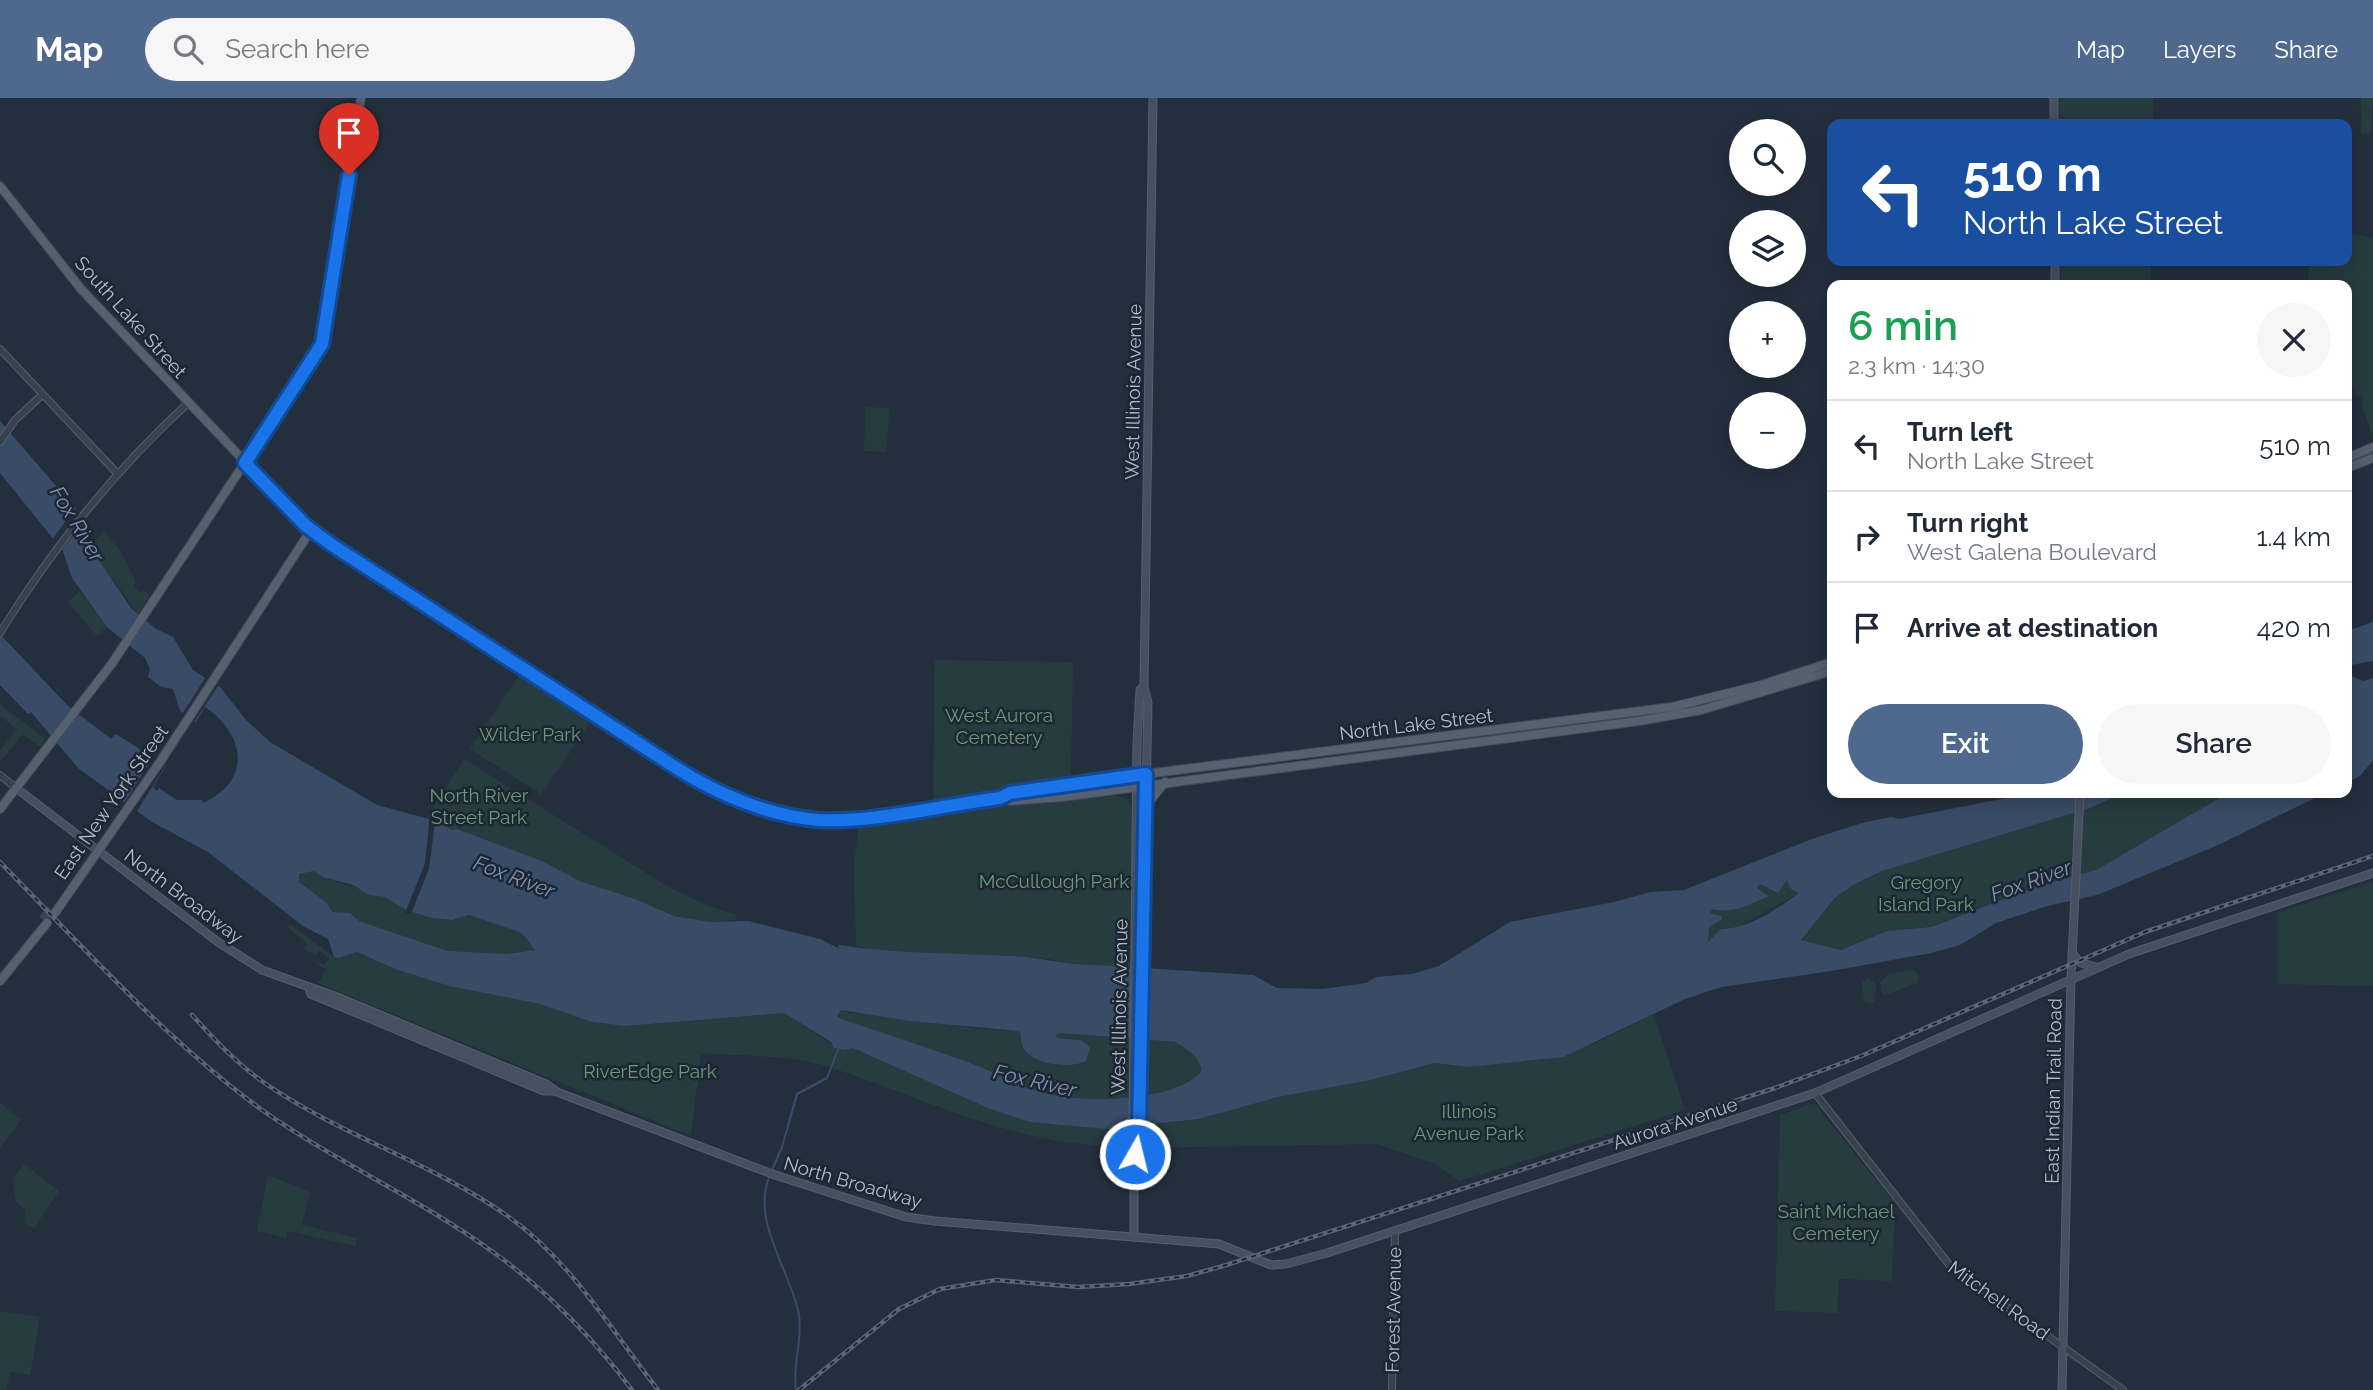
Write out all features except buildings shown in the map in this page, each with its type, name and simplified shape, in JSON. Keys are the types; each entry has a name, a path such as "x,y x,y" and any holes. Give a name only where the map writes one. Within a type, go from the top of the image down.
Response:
{"main road":[{"path":"0,809 124,647 322,344 361,98"},
{"name":"West Illinois Avenue","path":"1134,1237 1136,1132 1139,1130 1137,1053 1142,775 1139,695 1144,686 1153,98"},
{"path":"2054,98 2054,119"},
{"name":"South Lake Street","path":"0,186 81,289 245,463"},
{"path":"2352,456 2373,447"},
{"path":"2352,466 2373,458"},
{"name":"North Lake Street","path":"245,463 312,530 678,769 731,797 792,815 827,820 1000,798 1010,793 1142,775 1670,707 1760,685 1827,664"},
{"name":"East New York Street","path":"55,909 130,807 312,530"},
{"name":"North Lake Street","path":"1000,798 1011,801 1036,799 1671,716 1712,708 1827,673"},
{"path":"1146,806 1165,782"},
{"name":"West Illinois Avenue","path":"1139,963 1146,806 1142,785"},
{"name":"North Broadway","path":"16,788 234,954 262,970 309,989 311,994 544,1091 557,1092 765,1172 906,1217 989,1227 1225,1245 1257,1261 1276,1265"},
{"name":"East Indian Trail Road","path":"2062,1390 2071,978 2080,798"},
{"name":"Aurora Avenue","path":"1276,1265 1327,1253 1815,1093 2096,967 2165,940 2373,873"},
{"path":"0,982 44,922"},
{"path":"2072,953 2081,963 2096,967"}],"street":[{"path":"0,349 116,472"},
{"path":"0,442 9,427 42,395"},
{"path":"0,633 58,547 116,472 188,402"},
{"path":"0,775 16,788"},
{"name":"Mitchell Road","path":"1815,1093 1951,1267 2123,1390"},
{"name":"Forest Avenue","path":"1392,1390 1395,1230"}],"green space":[{"path":"2060,98 2153,98 2153,119 2059,119"},
{"path":"2361,98 2373,98 2371,135 2361,133"},
{"path":"2352,234 2373,238 2373,438 2362,405 2363,397 2357,397 2352,384 2352,280 2308,280 2309,266 2352,266"},
{"path":"2060,266 2151,266 2151,280 2061,280"},
{"path":"865,407 889,408 887,452 864,451"},
{"path":"104,532 120,550 136,582 133,585 140,592 144,590 150,595 138,613 88,547"},
{"path":"80,591 107,627 97,636 68,602"},
{"name":"West Aurora Cemetery","path":"935,660 1073,662 1071,782 933,800"},
{"name":"Wilder Park","path":"520,674 590,723 541,794 470,749"},
{"path":"0,704 45,739 40,747 23,734 0,762 0,751 17,729 0,716"},
{"name":"North River Street Park","path":"464,759 670,888 709,906 737,915 736,920 710,922 674,916 635,899 580,881 542,861 457,829 452,831 427,817"},
{"name":"McCullough Park","path":"1118,796 1129,799 1133,816 1129,968 1071,966 1050,959 1012,956 886,952 856,946 854,863 859,824 979,807"},
{"name":"Gregory Island Park","path":"2112,798 2219,798 2096,870 2038,886 1930,927 1887,931 1841,950 1801,940 1835,898 1853,885 1882,871 2093,807"},
{"path":"314,871 323,877 385,897 432,918 452,920 468,915 522,933 535,950 506,954 453,952 359,921 350,913 332,912 299,882 299,874"},
{"path":"1786,880 1800,893 1708,943 1709,927 1717,921 1710,913 1712,908 1760,884 1778,893"},
{"path":"2373,882 2373,986 2277,984 2277,913"},
{"name":"RiverEdge Park","path":"290,924 334,957 357,952 395,969 449,986 540,1004 592,1022 625,1026 784,1013 833,1045 853,1048 1030,1122 1126,1128 1128,1146 1085,1144 1007,1129 806,1061 701,1053 691,1136 318,983 326,970 313,960 325,965 329,958 320,951 316,955 304,950 308,944 287,927"},
{"path":"1913,970 1919,975 1917,983 1885,995 1881,993 1880,982 1889,974"},
{"path":"1869,978 1876,984 1875,1000 1871,1004 1864,1002 1862,982"},
{"path":"841,1010 964,1027 1019,1031 1030,1055 1055,1063 1083,1043 1077,1039 1057,1038 1056,1035 1060,1033 1176,1042 1195,1057 1202,1070 1191,1081 1153,1094 1107,1099 1064,1097 1038,1091 968,1062 840,1019 837,1016"},
{"name":"Illinois Avenue Park","path":"1654,1014 1685,1110 1460,1181 1433,1163 1377,1144 1144,1148 1144,1126 1199,1119 1278,1097 1371,1080 1435,1063 1468,1067 1595,1043"},
{"path":"0,1103 21,1120 0,1148"},
{"name":"Saint Michael Cemetery","path":"1814,1103 1895,1204 1892,1281 1839,1279 1837,1313 1775,1311 1780,1115"},
{"path":"24,1164 59,1191 34,1228 24,1223 25,1211 16,1201 12,1179"},
{"path":"268,1175 310,1192 302,1225 357,1238 356,1246 287,1231 286,1238 257,1231"},
{"path":"0,1311 40,1317 30,1375 10,1371 7,1390 0,1390"}],"water":[{"name":"Fox River","path":"0,421 75,508 85,524 79,531 131,608 156,629 173,637 193,670 221,688 246,720 270,742 377,805 433,820 452,830 457,829 542,861 580,881 635,899 674,916 710,922 748,921 820,939 838,948 839,945 904,952 1023,957 1075,964 1253,975 1277,988 1322,989 1366,983 1376,977 1412,974 1439,966 1510,922 1651,892 1684,890 1812,839 1862,823 1891,817 1899,819 2006,798 2112,798 2093,807 1882,871 1853,885 1835,898 1801,940 1841,950 1887,931 1931,927 2038,886 2096,870 2219,798 2315,798 2218,845 2097,895 2047,906 1996,923 1960,945 1931,953 1831,971 1721,987 1685,999 1563,1057 1468,1067 1435,1063 1371,1080 1278,1097 1199,1119 1107,1129 1030,1122 988,1108 853,1048 834,1048 831,1042 784,1013 625,1026 592,1022 540,1004 449,986 395,969 357,952 334,957 328,939 303,926 208,852 152,822 78,768 31,712 28,714 0,685 0,634 68,706 111,739 116,734 166,766 153,787 157,791 159,788 177,800 202,800 203,803 230,782 236,770 238,756 229,730 205,707 196,722 180,711 173,689 161,687 148,677 150,669 145,658 107,627 72,578 63,551 0,473","holes":["314,871 323,877 353,885 369,895 385,897 406,910 432,918 452,920 469,915 522,933 535,950 506,954 448,951 359,921 350,913 332,912 327,903 299,882 299,874","1787,880 1791,889 1799,893 1752,922 1721,929 1708,942 1709,927 1722,919 1721,916 1710,913 1712,909 1734,909 1768,896 1757,888 1760,884 1778,893","841,1010 910,1021 1019,1031 1022,1045 1034,1058 1061,1065 1086,1061 1090,1047 1081,1040 1057,1038 1056,1035 1060,1033 1176,1042 1195,1057 1202,1070 1191,1081 1153,1094 1107,1099 1064,1097 1038,1091 968,1062 841,1019 837,1016"]},
{"path":"2373,622 2373,661 2352,665 2352,629"},
{"path":"2352,676 2363,681 2373,678 2373,760 2360,776 2352,780"}],"pier":[{"path":"75,509 85,520 62,550 52,539"},
{"path":"207,675 220,683 193,724 181,716"},
{"path":"153,757 166,765 135,814 123,805"},
{"path":"430,815 435,817 435,823 429,869 411,914 405,913 425,863"}],"waterway":[{"path":"772,1170 782,1147 797,1094 827,1078 839,1047"},
{"path":"770,1175 765,1192 768,1228 799,1315 796,1390"}],"tunnel":[{"path":"42,919 51,909"}],"railway":[{"path":"799,1390 899,1309 940,1289 996,1280 1078,1287 1129,1284 1187,1276 1223,1266 1775,1088 1861,1056 2145,932 2373,856"},
{"path":"0,862 126,992 192,1054 290,1129 437,1215 513,1267 568,1316 632,1390"},
{"path":"192,1015 236,1060 266,1084 325,1119 450,1181 480,1198 531,1234 571,1275 658,1390"}],"route":[{"path":"349,175 322,344 245,463 306,526 332,545 697,781 731,797 792,815 827,820 1000,798 1010,793 1146,774 1139,1130 1136,1132 1135,1154"}]}
